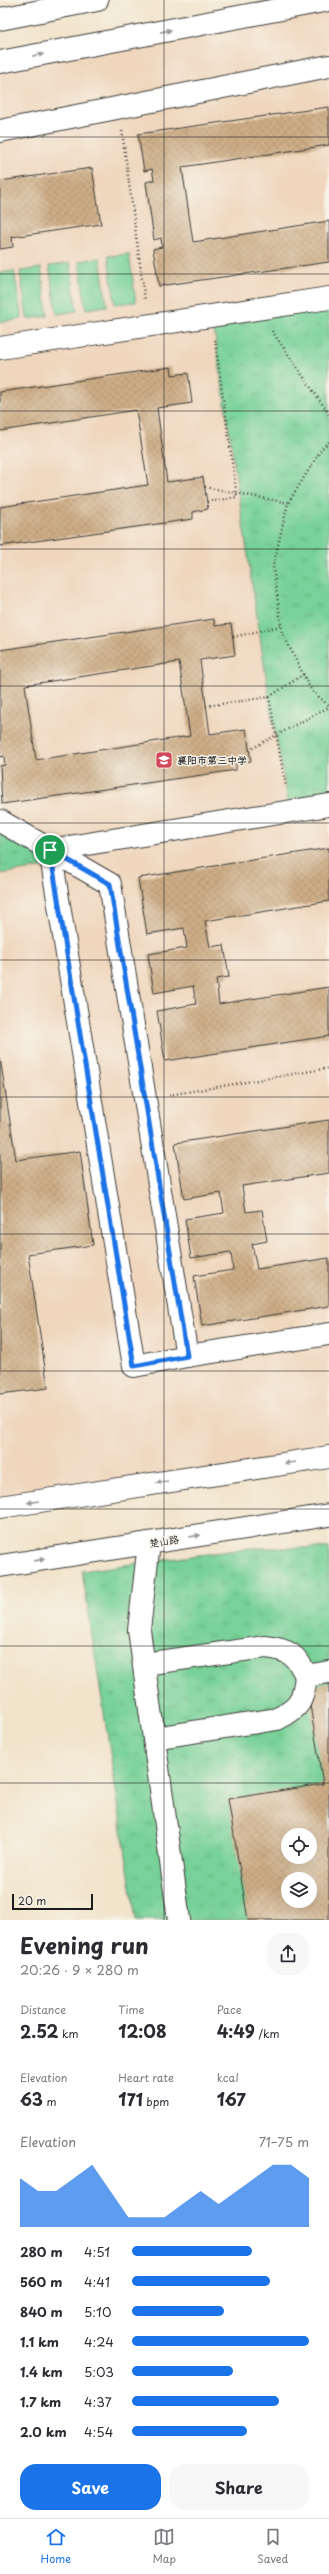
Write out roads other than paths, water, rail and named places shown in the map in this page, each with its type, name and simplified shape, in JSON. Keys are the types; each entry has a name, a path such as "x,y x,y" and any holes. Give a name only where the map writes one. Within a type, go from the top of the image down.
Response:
{"main road":[{"path":"0,18 97,0"},
{"path":"0,62 329,0"},
{"path":"0,130 329,66"},
{"path":"0,348 329,298"},
{"path":"50,850 329,805"},
{"path":"0,821 110,884 187,1356"},
{"path":"50,850 134,1366 187,1356 329,1334"},
{"path":"0,1507 329,1457"},
{"name":"楚山路","path":"0,1566 329,1515"},
{"path":"149,1543 140,1630 179,1920"},
{"path":"144,1664 265,1647 282,1648 300,1661 306,1676 304,1696 294,1711 277,1719 154,1738"},
{"path":"306,1676 329,1672"}],"place":[{"name":"襄阳市第三中学","path":"164,760"}]}
